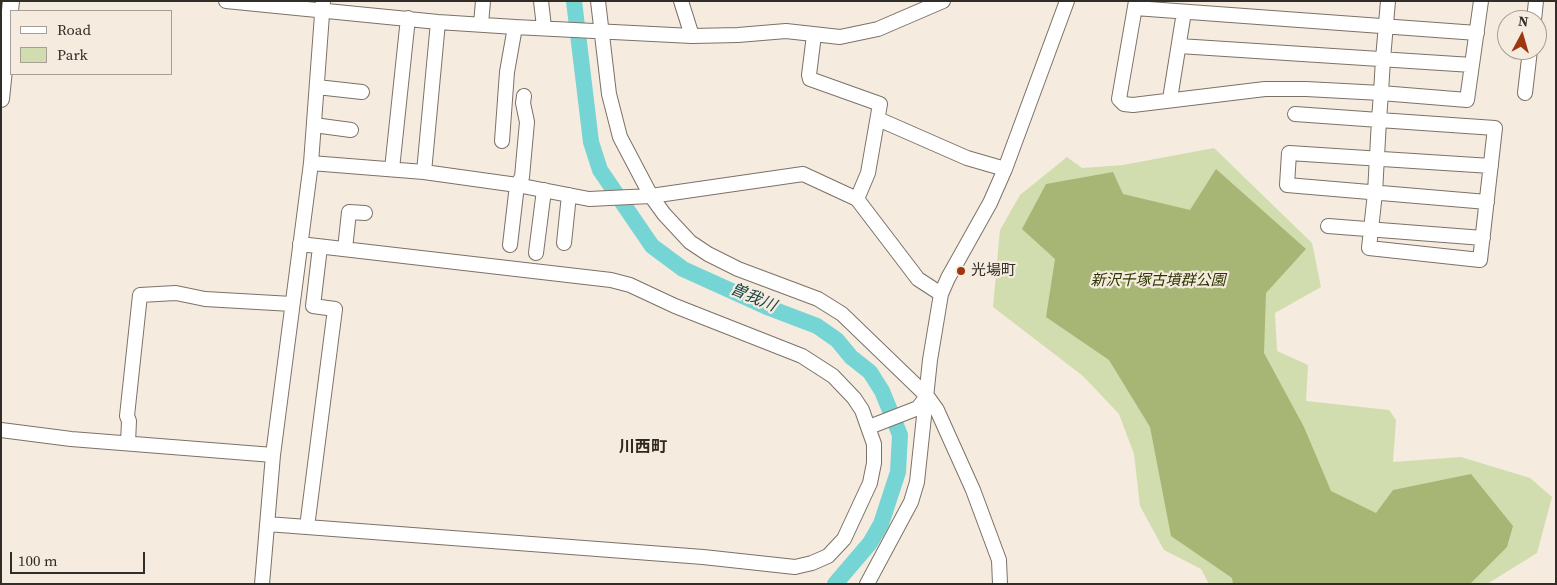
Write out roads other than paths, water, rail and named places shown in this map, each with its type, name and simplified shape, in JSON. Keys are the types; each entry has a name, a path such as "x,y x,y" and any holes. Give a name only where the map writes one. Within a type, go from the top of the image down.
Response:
{"main road":[{"path":"1,99 10,11"}],"street":[{"path":"226,1 323,5 438,22 515,27 692,36 786,31 840,37 878,29 943,1"},
{"path":"481,24 483,1"},
{"path":"542,1 546,28"},
{"path":"598,1 599,31 609,94 620,137 647,196 690,242 708,254 738,269 818,299 842,314 927,396 937,410 973,490 999,560 1000,584"},
{"path":"681,1 692,36"},
{"path":"867,584 911,502 917,482 930,360 941,294 990,203 1005,169 1067,1"},
{"path":"1295,114 1380,120 1495,128 1480,260 1369,248 1375,193 1380,120 1383,59 1388,1"},
{"path":"1477,33 1184,12 1135,5 1119,99 1124,104 1133,105 1170,99 1265,89 1306,89 1467,100 1477,33 1481,1"},
{"path":"262,584 274,455 311,162 323,5"},
{"path":"1170,99 1184,12"},
{"path":"392,170 408,18"},
{"path":"424,172 438,22"},
{"path":"502,141 507,72 515,27"},
{"path":"814,35 810,79 880,104 868,173 857,199"},
{"path":"1178,46 1472,65"},
{"path":"1525,93 1529,60"},
{"path":"317,86 362,92"},
{"path":"510,245 517,185 522,177 526,122 523,103 524,96"},
{"path":"878,119 967,158 1005,169"},
{"path":"314,125 351,130"},
{"path":"1487,202 1287,185 1289,153 1491,166"},
{"path":"311,162 424,172 593,198 647,196 803,174 857,199 918,279 941,294"},
{"path":"536,254 544,190"},
{"path":"564,243 570,195"},
{"path":"346,249 349,212 366,213"},
{"path":"1328,226 1483,238"},
{"path":"267,524 684,556 795,568 828,556 844,539 872,476 875,454 872,426 854,398 823,368 802,356 683,309 630,285 604,279 300,244"},
{"path":"307,528 335,310 313,306 320,246"},
{"path":"128,443 130,421 127,416 140,295 176,293 205,299 292,304"},
{"path":"872,426 918,408 927,396"},
{"path":"1,430 71,439 274,455"}],"waterway":[{"name":"曽我川","path":"574,1 591,142 600,170 652,246 683,269 767,307 817,326 837,340 851,357 870,372 882,391 900,435 898,472 881,524 870,543 835,584"}],"place":[{"name":"光場町","path":"961,271"}],"district":[{"name":"川西町","path":"643,448"}],"park label":[{"name":"新沢千塚古墳群公園","path":"1158,281"}]}
